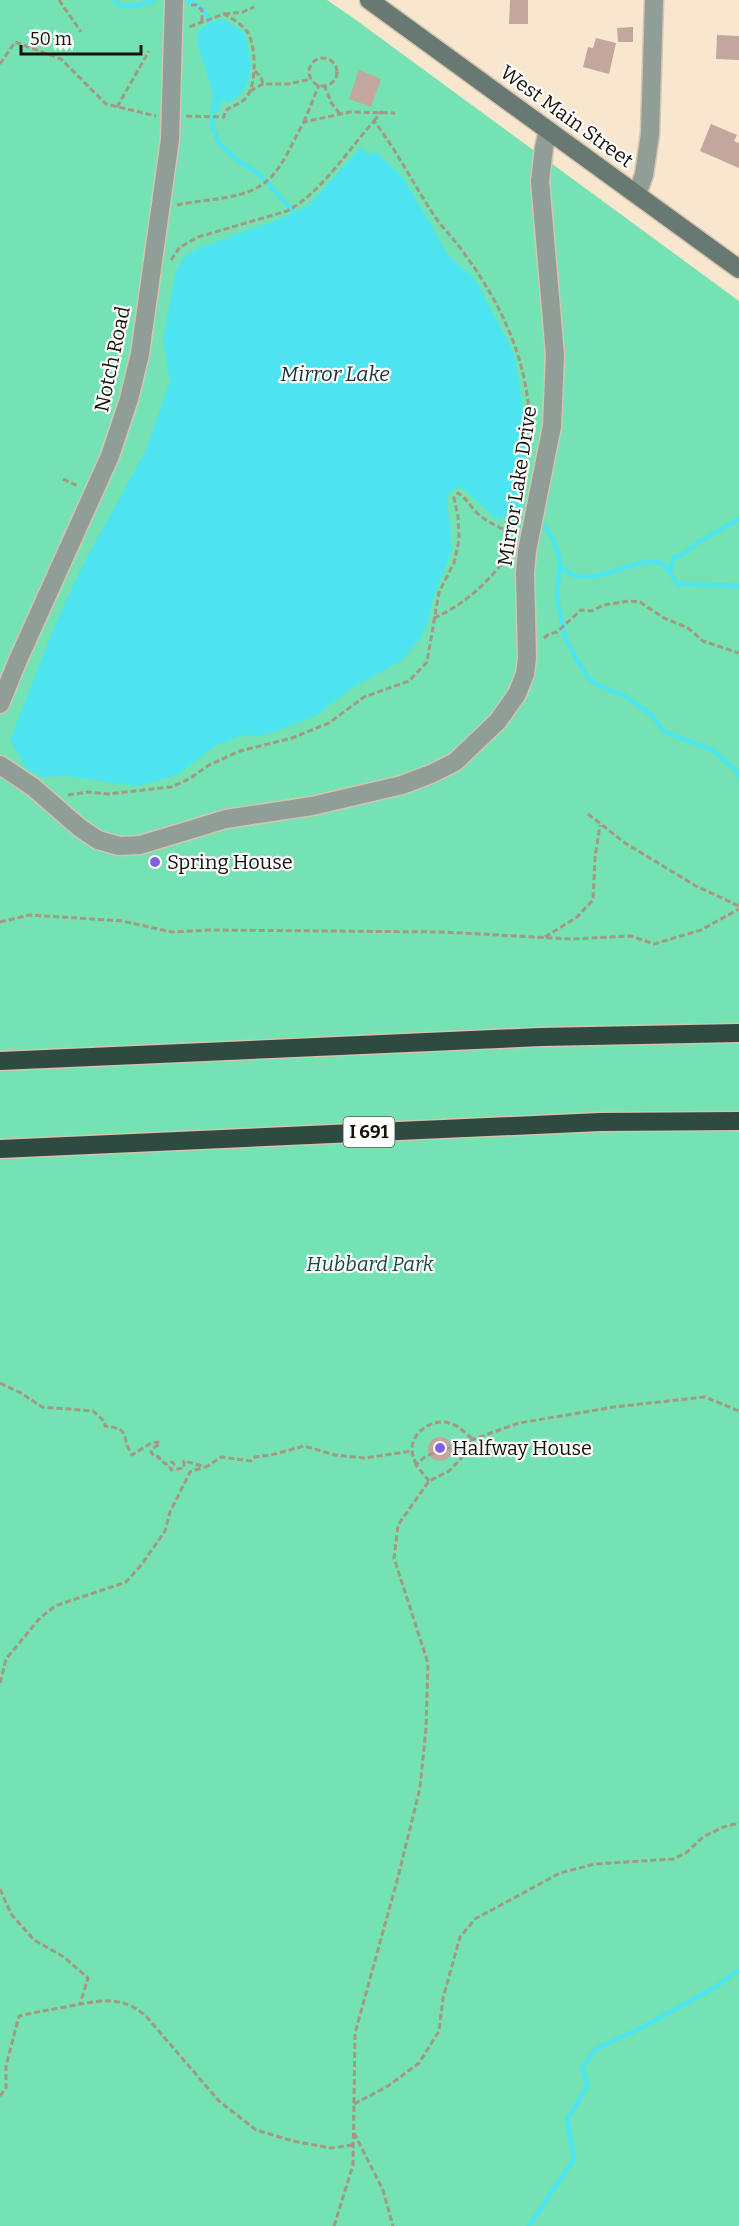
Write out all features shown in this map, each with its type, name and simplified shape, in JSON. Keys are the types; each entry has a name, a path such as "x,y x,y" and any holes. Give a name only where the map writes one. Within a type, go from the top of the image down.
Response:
{"highway":[{"path":"0,1061 541,1036 739,1033"},
{"name":"I 691","path":"0,1149 600,1122 739,1121"}],"main road":[{"name":"West Main Street","path":"369,0 739,269"}],"street":[{"path":"637,194 644,175 650,134 654,0"},
{"name":"Notch Road","path":"0,704 110,456 121,427 140,354 166,177 181,2"},
{"name":"Mirror Lake Drive","path":"0,765 98,840 119,846 140,845 226,819 312,806 402,785 455,762 498,721 517,694 525,674 527,551 552,426 555,356 540,181 548,130"}],"path":[{"path":"59,0 81,32"},
{"path":"181,2 196,5 201,10 204,22 214,16 243,12 254,7"},
{"path":"191,114 224,117 225,111 242,102 250,91 255,71 249,33 224,14"},
{"path":"0,64 15,42 62,59 105,104 170,119"},
{"path":"117,106 149,51"},
{"path":"320,58 329,60 335,67 336,76 330,83 319,85 311,79 309,70 312,63 320,58"},
{"path":"255,71 261,76 263,84"},
{"path":"250,91 263,84 288,84 311,79"},
{"path":"161,210 256,188 272,176 304,122 319,85"},
{"path":"324,85 332,104 340,114"},
{"path":"304,122 340,114 382,111 395,113"},
{"path":"169,268 171,260 180,247 198,237 288,211 296,206 319,185 382,111"},
{"path":"374,121 406,167 418,192 442,227 467,256 514,339 521,360 527,395 530,447"},
{"path":"46,799 88,792 108,794 171,787 189,779 209,765 240,751 292,738 329,723 364,697 409,681 427,662 439,592 453,563 459,540 458,516 454,498 458,493 465,497 476,512 496,526 513,533 523,533"},
{"path":"434,618 453,609 469,597 502,564 514,547"},
{"path":"557,632 581,610 592,611 604,605 629,601 640,602 664,618 687,628 703,641 739,653"},
{"path":"588,814 625,843 686,880 739,908"},
{"path":"543,938 577,917 593,900 594,857 600,825"},
{"path":"0,922 30,915 122,921 171,932 288,930 357,933 442,932 572,939 631,936 654,944 701,930 739,908"},
{"path":"0,1383 42,1407 93,1411 105,1422 105,1426 119,1428 123,1431 125,1444 132,1455 151,1443 158,1442 160,1444 151,1452 166,1464 172,1462 174,1464 170,1467 171,1470 184,1467 184,1461 206,1467"},
{"path":"416,1465 426,1456 519,1423 614,1407 705,1397 739,1411"},
{"path":"429,1481 416,1465 412,1451 413,1442 419,1430 431,1424 447,1422 460,1428 472,1439"},
{"path":"334,2226 353,2165 355,2032 420,1788 426,1728 428,1663 394,1558 398,1526 429,1481 449,1471 466,1453 472,1439"},
{"path":"0,1683 6,1659 40,1618 55,1606 126,1582 165,1531 170,1512 190,1472 206,1467 221,1457 251,1461 255,1457 304,1446 335,1455 365,1458 412,1451"},
{"path":"354,2103 387,2086 419,2063 439,2031 443,1998 460,1936 475,1919 560,1873 595,1864 673,1859 686,1853 703,1837 723,1827 739,1823"},
{"path":"0,1889 11,1914 34,1940 64,1957 88,1978 80,2004"},
{"path":"0,2096 6,2088 6,2066 19,2016 100,2000 118,2002 136,2008 144,2015 219,2101 256,2130 293,2141 331,2148 353,2145"},
{"path":"354,2132 383,2190 393,2226"}],"green space":[{"name":"Hubbard Park","path":"0,0 327,0 739,301 739,2226 0,2226"}],"water":[{"path":"219,19 244,32 249,53 250,72 244,89 237,97 227,103 226,100 220,102 220,109 217,112 211,112 213,93 198,46 197,34 202,28"},
{"name":"Mirror Lake","path":"360,148 371,155 375,151 402,176 449,256 475,279 515,357 526,431 521,520 503,515 501,519 494,517 464,489 458,487 450,492 447,498 452,550 432,601 428,622 419,640 401,661 353,687 317,715 259,736 242,735 215,746 177,775 137,786 66,776 42,777 27,769 10,740 55,625 83,565 146,450 170,381 163,339 176,271 185,256 199,248 280,219 309,205"}],"building":[{"path":"510,0 528,0 528,24 509,24"},
{"path":"633,27 633,42 618,42 617,28"},
{"path":"717,35 739,36 739,60 716,59"},
{"path":"596,38 616,43 609,74 583,67 588,47 593,48"},
{"path":"359,70 381,79 371,107 349,99"},
{"path":"711,124 737,135 734,141 739,143 739,168 700,151"},
{"name":"Halfway House","path":"440,1437 449,1440 452,1449 449,1458 440,1461 431,1458 428,1449 431,1440"}],"waterway":[{"path":"114,0 120,6 137,5 154,0"},
{"path":"187,0 203,10 210,23 210,28"},
{"path":"215,106 212,125 219,143 236,159 259,174 298,217"},
{"path":"670,570 674,557 682,555 700,541 739,519"},
{"path":"544,526 553,538 560,561 557,598 566,640 587,677 600,686 625,696 652,715 663,731 712,750 738,772 739,776"},
{"path":"560,567 570,574 588,577 641,563 662,563 678,584 739,586"},
{"path":"529,2226 574,2159 567,2120 588,2085 582,2068 596,2049 641,2028 717,1986 739,1971"}],"place":[{"name":"Spring House","path":"155,862"},
{"name":"Halfway House","path":"440,1448"}]}
